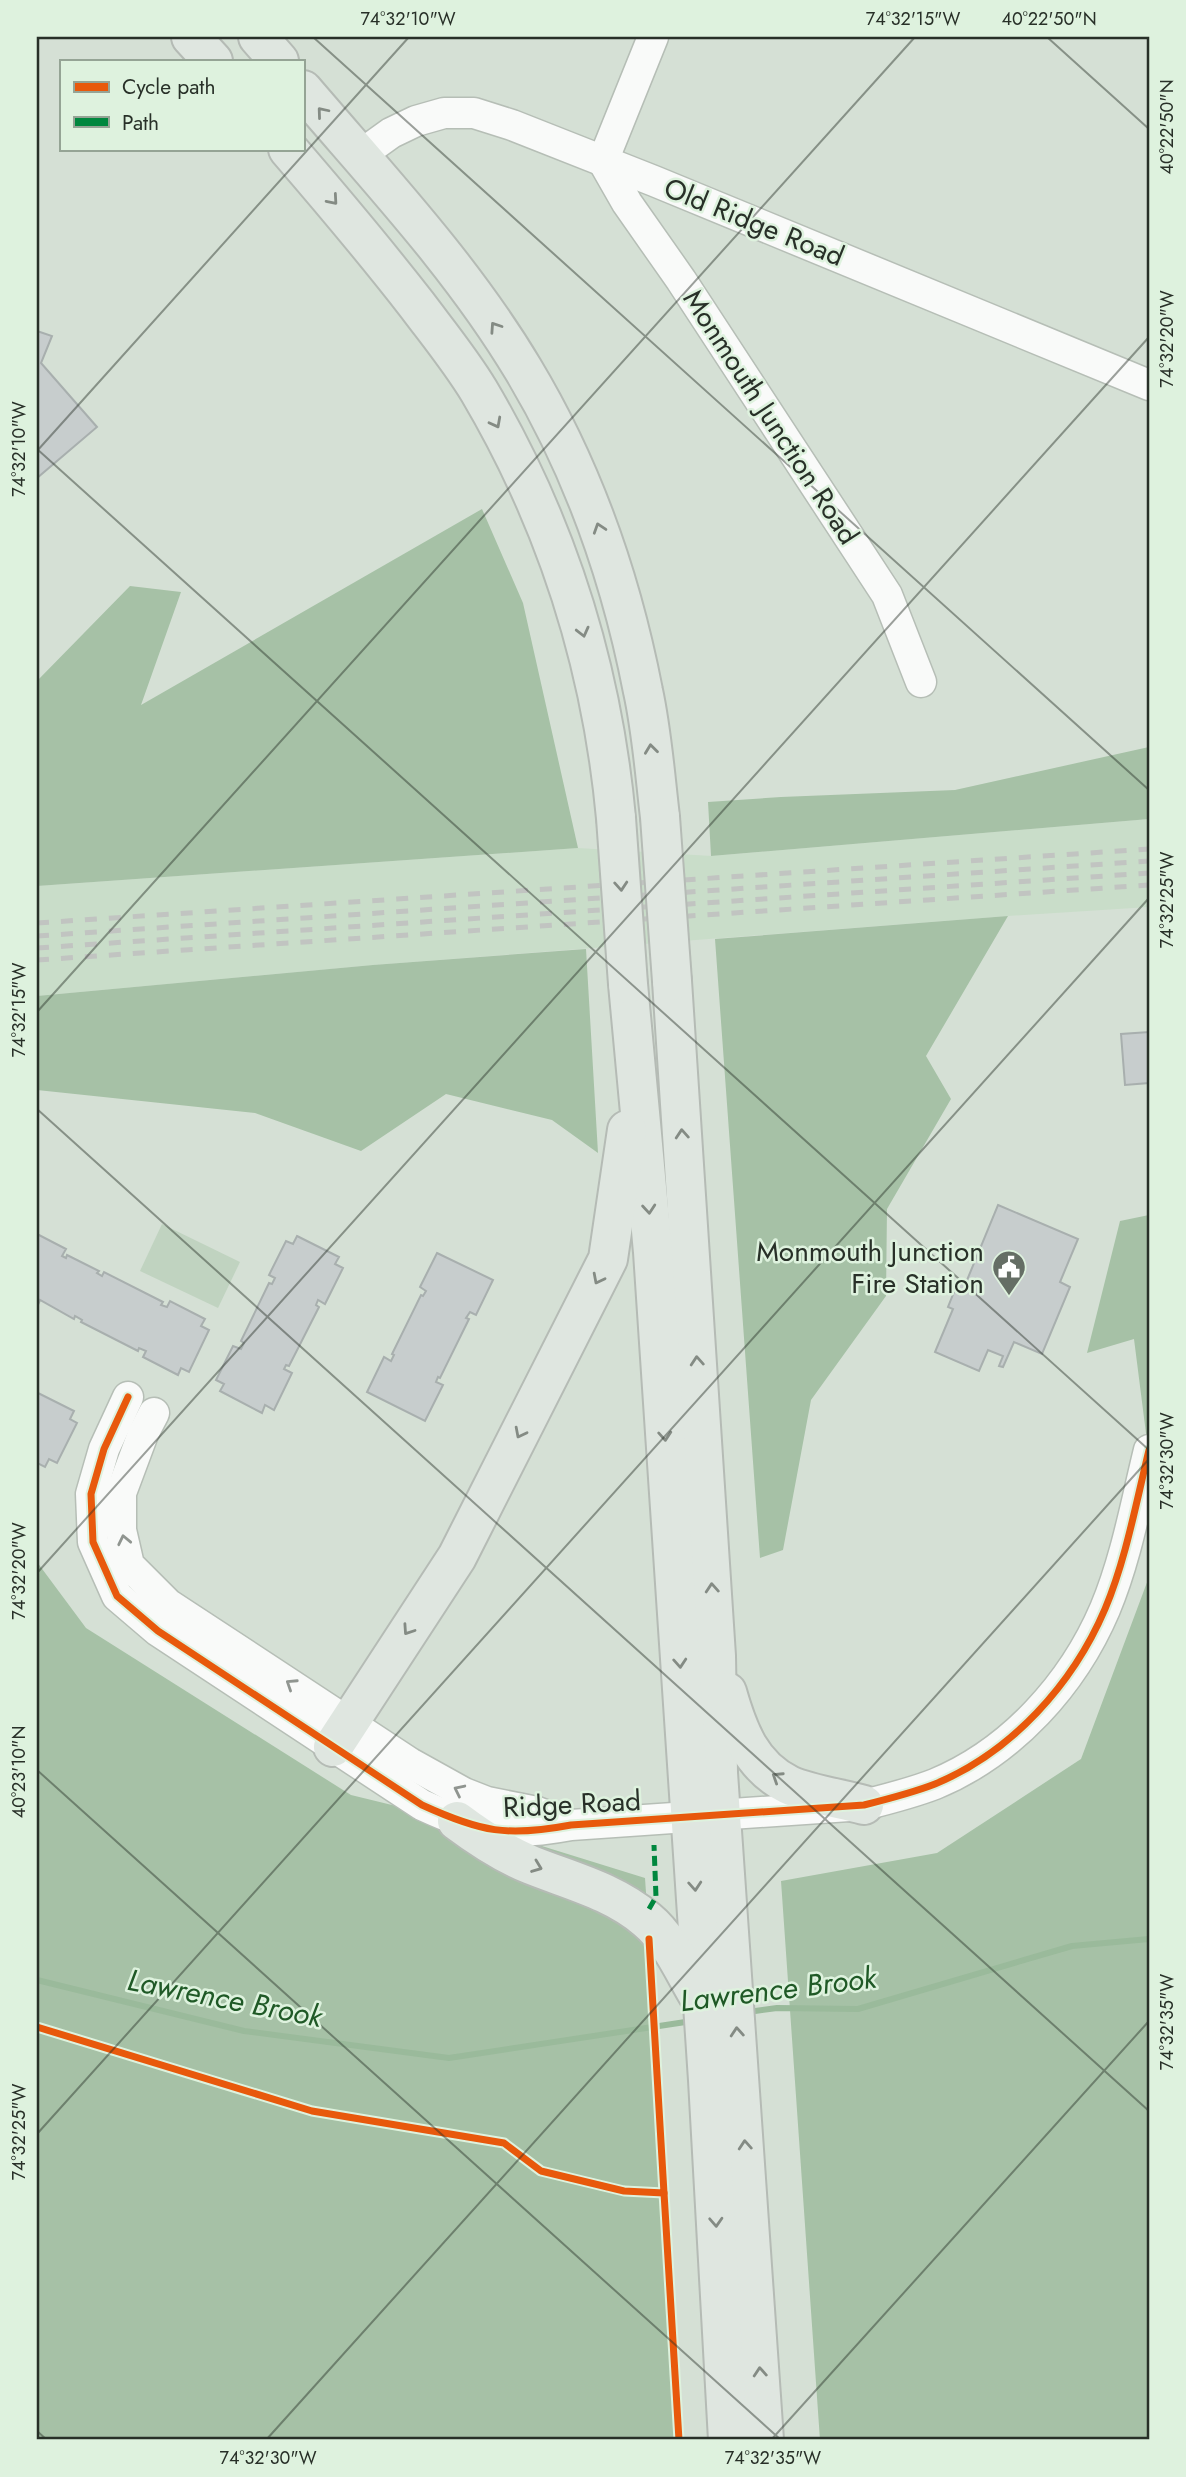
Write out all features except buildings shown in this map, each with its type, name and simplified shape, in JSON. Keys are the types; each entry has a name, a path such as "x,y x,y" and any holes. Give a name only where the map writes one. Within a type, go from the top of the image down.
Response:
{"main road":[{"path":"191,37 212,60"},
{"path":"258,37 278,60"},
{"path":"304,91 422,229 475,298 523,368 560,438 597,520 621,599 644,692 660,817 716,1656 718,1773 706,1817"},
{"path":"289,150 363,236 436,330 478,390 512,453 547,530 579,616 601,703 611,761 628,984 706,1817 724,2077 765,2440"},
{"path":"340,1734 457,1557 608,1259 625,1147 634,1044"},
{"path":"716,1656 730,1705 746,1744 762,1768 790,1786 864,1805"},
{"path":"457,1821 491,1846 531,1865 590,1886 631,1908 649,1921 718,1997"},
{"path":"724,2077 728,2440"}],"street":[{"path":"603,161 653,37"},
{"name":"Old Ridge Road","path":"359,156 391,133 416,121 444,113 474,113 603,161 1149,385"},
{"name":"Monmouth Junction Road","path":"603,161 626,203 681,280 887,595 921,682"},
{"name":"Ridge Road","path":"128,1397 104,1449 91,1494 93,1542 117,1596 158,1631 340,1734 410,1763 464,1793 488,1802 537,1812 571,1825"},
{"name":"Ridge Road","path":"154,1413 143,1434 121,1493 121,1530 129,1565 168,1604 340,1734 422,1805 457,1821 502,1832 534,1832 571,1825 864,1805 938,1783 964,1769 1044,1707 1091,1638 1106,1608 1117,1576 1149,1450"}],"shaded area":[{"path":"482,509 523,603 578,848 37,886 37,681 130,586 181,592 141,705"},
{"path":"1149,747 1149,819 711,856 708,802 955,790"},
{"path":"1149,819 1149,907 373,965 37,996 37,886 578,848 712,856"},
{"path":"1008,916 926,1056 951,1099 887,1209 886,1296 811,1400 783,1550 760,1558 715,939"},
{"path":"586,949 598,1153 552,1120 446,1094 361,1151 255,1113 37,1090 37,996 373,965"},
{"path":"1149,1215 1149,1457 1134,1339 1087,1353 1120,1221"},
{"path":"162,1224 240,1262 218,1308 140,1271"},
{"path":"37,1562 86,1628 351,1795 474,1825 645,1878 683,2440 37,2440"},
{"path":"1149,1577 1149,2440 820,2440 781,1881 937,1853 1081,1759"}],"waterway":[{"name":"Lawrence Brook","path":"748,2012 777,2008 858,2009 1072,1946 1149,1939"},
{"name":"Lawrence Brook","path":"37,1980 244,2031 449,2058 692,2021"}],"railway":[{"path":"37,923 1149,849"},
{"path":"37,936 1149,861"},
{"path":"37,948 1149,873"},
{"path":"37,960 1149,885"}],"marked path":[{"path":"649,1909 656,1897 654,1845"}],"cycle path":[{"path":"128,1397 104,1449 91,1494 93,1542 117,1596 158,1631 422,1805 478,1826 511,1831 864,1805 935,1784 990,1754 1037,1713 1076,1663 1092,1637 1119,1571 1149,1450"},
{"path":"37,2027 312,2111 504,2143 541,2171 624,2191 664,2193 649,1939"},
{"path":"664,2193 679,2440"}],"place":[{"name":"Monmouth Junction Fire Station","path":"1009,1297"}]}
